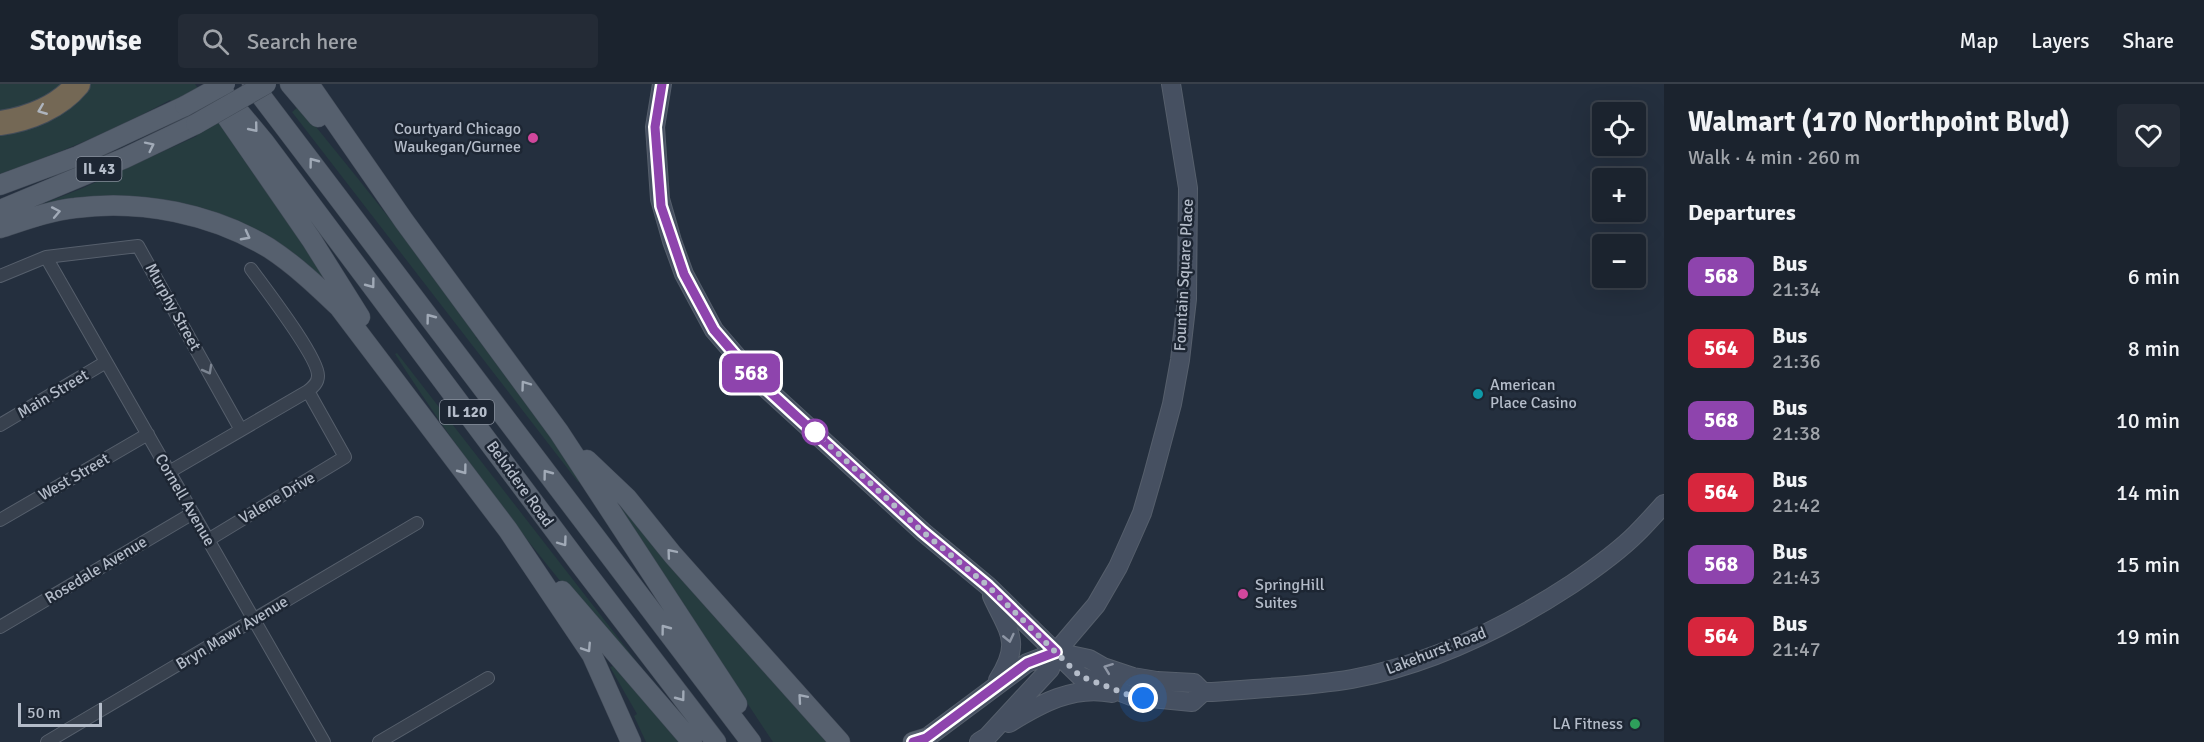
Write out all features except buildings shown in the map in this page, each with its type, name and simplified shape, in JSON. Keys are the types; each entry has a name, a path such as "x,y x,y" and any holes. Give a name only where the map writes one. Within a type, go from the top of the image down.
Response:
{"highway":[{"path":"0,123 16,121 55,105 78,84"}],"main road":[{"path":"204,84 311,239 428,423"},
{"name":"Belvidere Road","path":"216,84 266,143 579,563 716,742"},
{"name":"IL 43","path":"0,185 78,156 225,84"},
{"name":"Belvidere Road","path":"252,84 752,742"},
{"name":"IL 43","path":"0,210 125,159 196,124 266,84"},
{"path":"290,84 404,221"},
{"path":"309,84 404,221 560,432 762,742"},
{"path":"0,228 43,214 76,208 114,206 157,209 187,214 231,229 269,249 310,278 339,307 508,530 592,655 631,742"},
{"path":"560,432 627,498 673,555 840,742"},
{"path":"508,530 692,742"}],"street":[{"path":"662,84 655,127 661,206 684,274 714,330 758,381 923,532 988,586 1056,652 1027,663 920,741"},
{"name":"Fountain Square Place","path":"983,739 1050,669 1056,652 1096,605 1118,567 1142,513 1172,404 1180,360 1186,299 1188,188 1171,84"},
{"name":"Murphy Street","path":"0,276 46,257 138,246 242,430"},
{"name":"Cornell Avenue","path":"46,257 324,742"},
{"path":"169,472 315,385 318,376 316,365 286,316 251,270"},
{"name":"Main Street","path":"0,425 106,362"},
{"name":"Valene Drive","path":"208,540 345,456 308,391"},
{"name":"West Street","path":"0,520 148,434"},
{"name":"Lakehurst Road","path":"1056,652 1080,676 1131,696 1192,702 1203,692 1296,687 1382,672 1442,653 1487,633 1557,594 1635,535 1664,504"},
{"name":"Rosedale Avenue","path":"0,627 193,513"},
{"name":"Bryn Mawr Avenue","path":"47,742 417,523"},
{"path":"988,586 1012,640 1010,662 993,689"},
{"name":"Lakehurst Road","path":"1056,652 1089,659 1103,667 1133,677 1194,683 1203,692"},
{"path":"379,742 488,678"},
{"path":"983,739 1054,698 1101,691 1131,696"}],"green space":[{"path":"0,84 72,84 0,120"},
{"path":"91,84 195,84 292,229 341,297 182,209 0,221 83,188 197,136 170,100 86,140 0,174 0,134 27,128 51,118 72,103"},
{"path":"299,106 436,279 479,338 475,337 548,433 580,481 578,482 292,112"},
{"path":"397,353 675,711 636,670 562,584 492,494 426,401 395,354"},
{"path":"606,490 830,742 773,742"},
{"path":"613,666 681,742 646,742 634,716 637,714 610,667"}],"bus line":[{"name":"568","path":"662,84 655,127 661,206 684,274 714,330 758,381 923,532 988,586 1056,652 1027,663 926,738 913,742"}],"place":[{"name":"Courtyard Chicago Waukegan/Gurnee","path":"533,138"},
{"name":"American Place Casino","path":"1478,394"},
{"name":"SpringHill Suites","path":"1243,594"},
{"name":"LA Fitness","path":"1635,724"}],"route":[{"path":"815,432 923,532 988,586 1080,676 1131,696 1143,698"}]}
